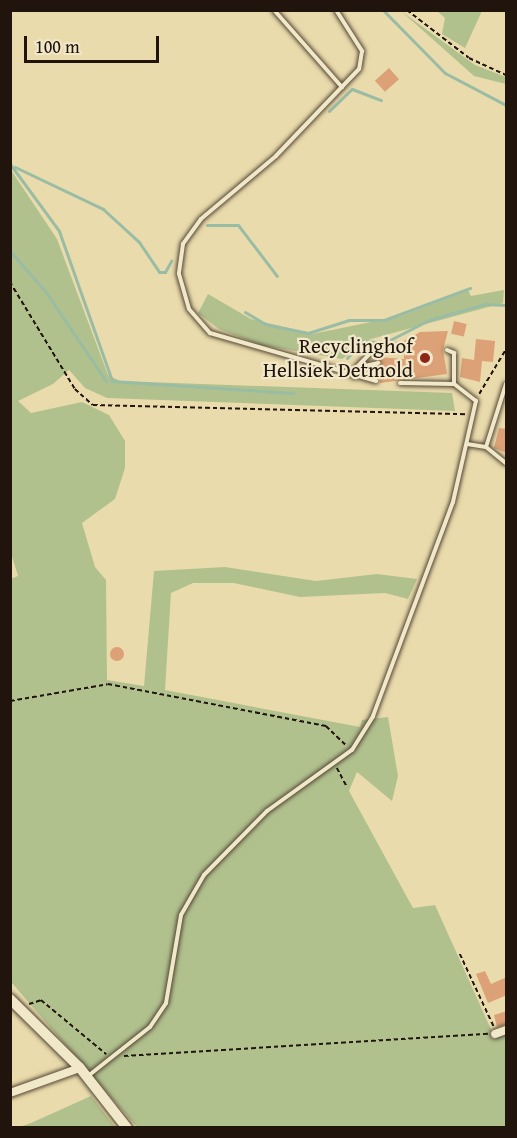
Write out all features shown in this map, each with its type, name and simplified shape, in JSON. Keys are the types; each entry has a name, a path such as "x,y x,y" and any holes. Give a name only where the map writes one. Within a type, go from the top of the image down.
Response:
{"main road":[{"path":"15,1003 83,1072 127,1128"}],"street":[{"path":"495,1033 507,1030"},
{"path":"10,1093 83,1072"}],"lane":[{"path":"274,10 342,87"},
{"path":"336,10 363,57 342,87 276,156 201,219 178,260 189,309 210,333 354,377 376,381"},
{"path":"354,377 356,368 375,348 404,348"},
{"path":"447,350 453,353 454,384"},
{"path":"356,368 378,363"},
{"path":"447,367 454,368"},
{"path":"83,1072 112,1059 150,1027 166,1003 181,915 204,875 267,811 335,765 352,750 373,716 436,552 467,444 476,401 454,384 400,383"},
{"path":"486,447 507,384"},
{"path":"467,444 486,447 507,463"}],"path":[{"path":"407,10 469,58 507,75"},
{"path":"10,282 80,396 93,405 473,414"},
{"path":"476,401 507,349"},
{"path":"10,701 108,684 326,726 352,750"},
{"path":"335,765 347,786"},
{"path":"15,1003 40,1000 112,1059 495,1033 460,954"}],"green space":[{"path":"401,11 475,65 506,77 506,84 474,76"},
{"path":"437,11 482,11 465,48 442,34 445,18"},
{"path":"11,170 57,239 108,375 120,381 452,393 455,411 107,398 85,388 69,370 53,384 18,401 31,413 82,402 109,415 125,441 125,468 115,499 82,523 95,567 106,580 107,680 144,686 154,571 225,567 316,581 377,574 417,579 408,599 385,593 300,597 234,583 193,583 171,593 165,690 360,727 362,720 388,717 398,776 392,801 357,772 349,791 413,908 435,905 494,1036 506,1032 506,1127 137,1127 11,982 10,579 18,576 11,553"},
{"path":"468,290 471,296 504,290 503,303 371,339 342,359 261,345 219,329 198,313 208,294 251,319 312,334 401,316"},
{"path":"91,1096 115,1127 19,1127 31,1123"}],"building":[{"path":"389,68 399,79 385,92 375,81"},
{"path":"454,321 467,324 464,337 451,334"},
{"name":"Recyclinghof Hellsiek Detmold","path":"448,331 443,350 447,374 380,383 378,357 404,359 404,341 420,332"},
{"path":"476,339 495,341 493,362 482,361 480,382 460,377 462,358 474,360"},
{"path":"499,428 507,429 507,453 494,448"},
{"path":"114,647 120,647 124,654 120,661 114,661 110,657 110,651"},
{"path":"485,971 491,984 507,977 507,995 488,1003 476,974"},
{"path":"507,1011 507,1024 497,1027 494,1015"}],"waterway":[{"path":"383,10 445,73 506,105"},
{"path":"329,111 352,89 381,100"},
{"path":"10,164 59,231 112,381 294,393"},
{"path":"15,167 103,209 139,242 159,272 165,272 171,261"},
{"path":"207,225 238,225 277,276"},
{"path":"10,251 45,291 106,381"},
{"path":"245,312 265,324 308,333 349,320 384,320 470,288"},
{"path":"347,358 363,341 384,343 429,320 485,304 506,305"}],"place":[{"name":"Recyclinghof Hellsiek Detmold","path":"425,358"}]}
